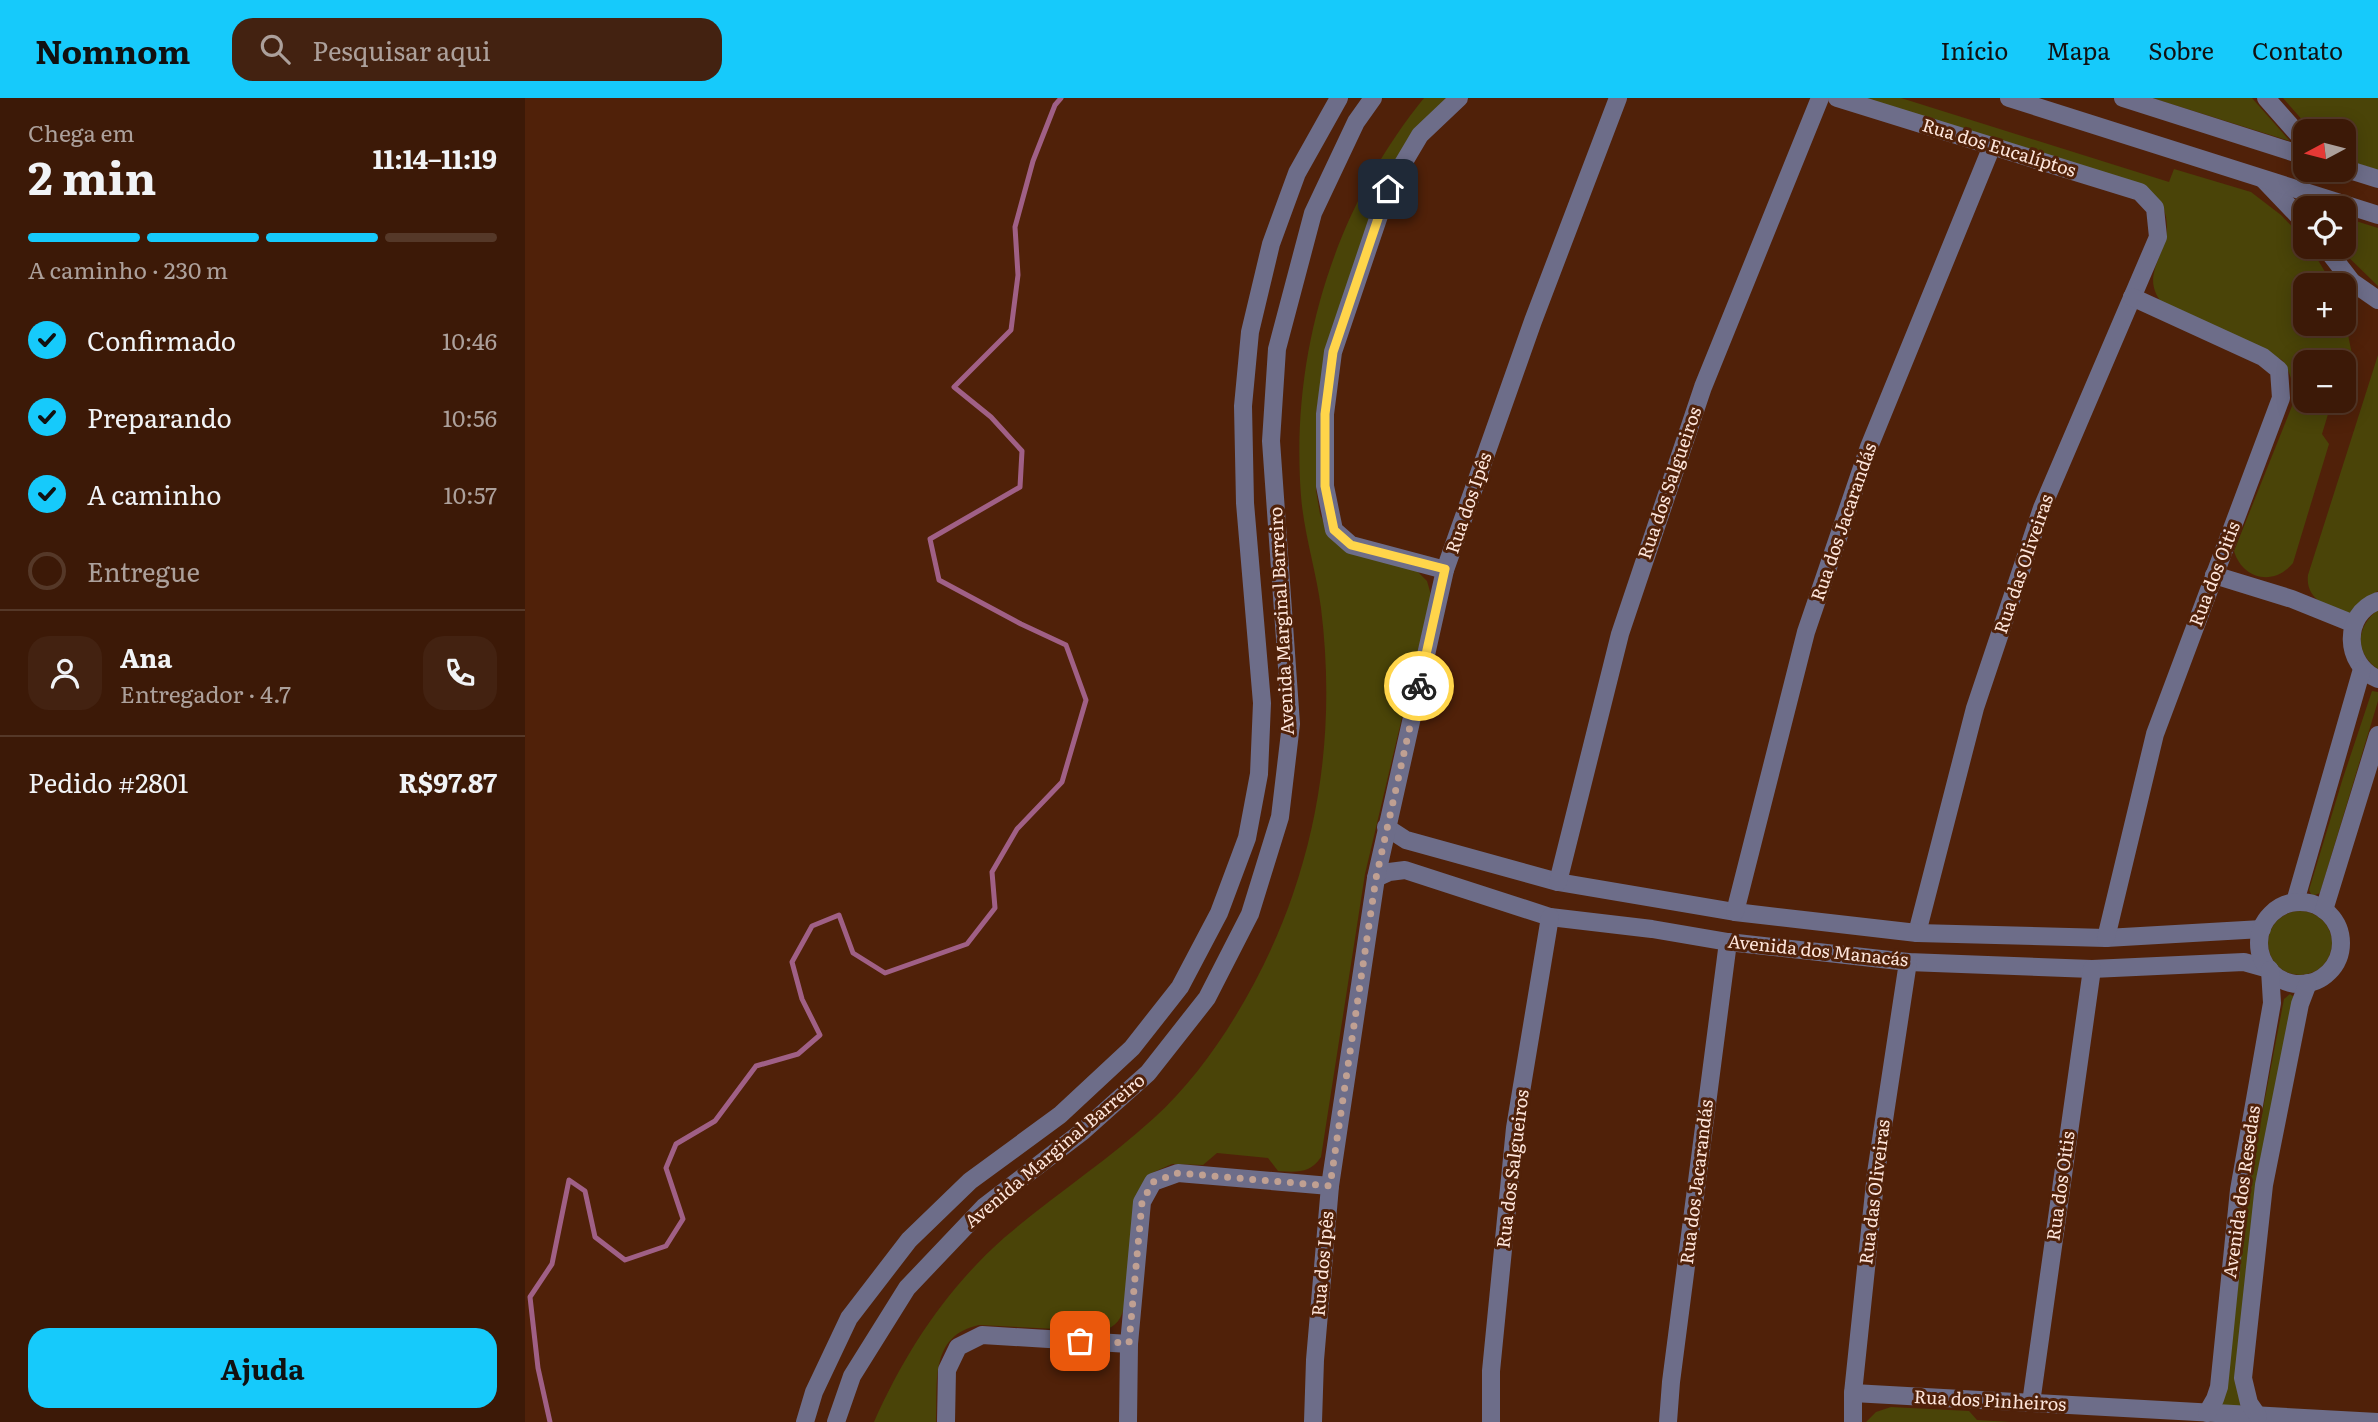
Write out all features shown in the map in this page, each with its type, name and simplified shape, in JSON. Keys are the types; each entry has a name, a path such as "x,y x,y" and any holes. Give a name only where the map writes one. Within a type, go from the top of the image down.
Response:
{"street":[{"name":"Avenida Marginal Barreiro","path":"805,1422 814,1392 849,1318 909,1240 970,1181 1060,1115 1132,1048 1180,987 1219,913 1247,838 1259,774 1262,703 1245,503 1244,406 1250,332 1271,244 1297,173 1339,98"},
{"name":"Avenida Marginal Barreiro","path":"835,1422 852,1376 907,1288 984,1207 1083,1131 1148,1073 1207,998 1250,914 1280,817 1291,724 1271,441 1277,349 1313,213 1356,122 1373,98"},
{"path":"1445,569 1351,545 1334,530 1325,486 1325,414 1333,352 1388,189 1420,135 1459,98"},
{"name":"Rua dos Ipês","path":"1313,1422 1315,1360 1330,1186 1376,878 1445,569 1533,321 1618,98"},
{"name":"Rua dos Salgueiros","path":"1558,881 1620,634 1703,387 1820,98"},
{"name":"Rua dos Eucalíptos","path":"1837,98 2140,192 2155,208"},
{"path":"2010,98 2378,215"},
{"path":"2123,98 2293,152"},
{"path":"2266,98 2293,128"},
{"name":"Rua dos Jacarandás","path":"1735,912 1806,632 1869,447 1992,146"},
{"path":"2356,172 2378,179"},
{"path":"2264,180 2293,210"},
{"name":"Rua das Oliveiras","path":"1917,933 1975,708 2042,508 2158,237 2155,208"},
{"path":"2334,259 2352,282 2378,300"},
{"name":"Rua dos Oitis","path":"2106,938 2155,734 2281,398 2279,370 2263,357 2132,297"},
{"path":"2214,575 2292,599 2354,624"},
{"path":"2378,601 2361,612 2354,624 2352,648 2362,669 2378,679"},
{"path":"2295,902 2362,669"},
{"path":"2324,909 2378,736"},
{"name":"Avenida dos Manacás","path":"1386,827 1406,840 1558,881 1735,912 1917,933 2106,938 2262,929"},
{"name":"Avenida dos Manacás","path":"1376,878 1389,872 1405,870 1550,917 1651,929 1728,942 1908,962 2092,969 2244,962 2269,970"},
{"path":"1651,929 1647,912 1654,898"},
{"path":"2295,902 2305,902 2324,909 2340,931 2338,958 2331,970 2321,979 2308,984 2286,982 2269,970 2261,950 2262,929 2275,911 2295,902"},
{"name":"Rua dos Salgueiros","path":"1491,1422 1491,1371 1515,1128 1550,917"},
{"path":"1821,952 1829,937 1827,921"},
{"path":"2012,966 2006,956 2006,950 2015,935"},
{"name":"Rua dos Jacarandás","path":"1668,1422 1728,942"},
{"name":"Rua das Oliveiras","path":"1853,1422 1853,1393 1876,1173 1908,962"},
{"name":"Rua dos Oitis","path":"2031,1403 2092,969"},
{"name":"Avenida dos Resedas","path":"2207,1413 2219,1387 2239,1190 2273,1003 2269,970"},
{"name":"Avenida dos Resedas","path":"2258,1416 2249,1402 2243,1378 2265,1185 2300,1004 2308,984"},
{"path":"1128,1422 1129,1343 1142,1202 1153,1182 1178,1173 1330,1186"},
{"path":"946,1422 947,1370 958,1347 982,1335 1129,1343"},
{"name":"Rua dos Pinheiros","path":"1853,1393 2378,1422"}],"shaded area":[{"path":"1424,98 1448,98 1415,132 1326,349 1316,414 1316,490 1320,514 1329,535 1417,571 1427,581 1431,595 1365,874 1321,1157 1307,1169 1291,1172 1278,1171 1268,1158 1217,1153 1203,1165 1172,1164 1154,1172 1147,1179 1124,1307 1115,1324 1097,1331 979,1325 963,1331 951,1339 939,1363 936,1422 874,1422 899,1371 929,1322 964,1278 1005,1237 1154,1118 1198,1071 1237,1014 1282,923 1313,824 1326,717 1325,644 1321,608 1301,496 1299,442 1311,336 1343,235 1365,187 1392,141"},
{"path":"1856,98 1901,98 2169,182 2174,169 2251,192 2293,228 2293,259 2317,259 2326,273 2293,273 2293,336 2348,336 2351,350 2293,350 2293,387 2282,360 2162,303 2155,291 2153,279 2167,232 2161,203"},
{"path":"2152,98 2252,98 2290,141"},
{"path":"2283,98 2378,98 2378,170 2356,163 2356,119 2301,119"},
{"path":"2356,221 2378,228 2378,286 2350,259 2356,259"},
{"path":"2378,355 2378,591 2362,600 2348,616 2314,597 2308,584 2308,575"},
{"path":"2293,393 2293,413 2328,413 2322,434 2329,444 2293,563 2277,575 2259,576 2244,568 2234,551 2292,406"},
{"path":"2378,610 2378,669 2365,655 2361,640 2365,624"},
{"path":"2372,691 2378,692 2378,701 2320,893 2312,896 2309,890"},
{"path":"2300,911 2318,917 2326,925 2332,943 2326,961 2318,969 2300,975 2282,969 2274,961 2268,943 2274,925 2282,917"},
{"path":"2290,994 2294,997 2241,1404 2239,1407 2221,1407 2247,1192 2284,999"},
{"path":"1891,1407 1969,1411 1977,1420 2010,1422 1866,1422 1876,1412"}],"waterway":[{"path":"550,1422 538,1368 530,1297 552,1264 569,1180 585,1191 595,1237 625,1260 666,1246 683,1219 666,1168 676,1144 715,1121 756,1066 798,1054 820,1035 802,999 792,962 812,926 839,915 853,953 885,973 967,944 995,908 992,872 1017,829 1062,782 1086,700 1066,645 939,580 930,539 1020,487 1022,451 991,417 954,387 1011,330 1018,275 1015,227 1033,161 1055,105 1061,98"}],"way so far":[{"path":"1080,1341 1129,1343 1142,1202 1153,1182 1178,1173 1330,1186 1376,878 1419,686"}],"route":[{"path":"1388,189 1333,352 1325,414 1325,486 1334,530 1351,545 1445,569 1419,686"}]}
